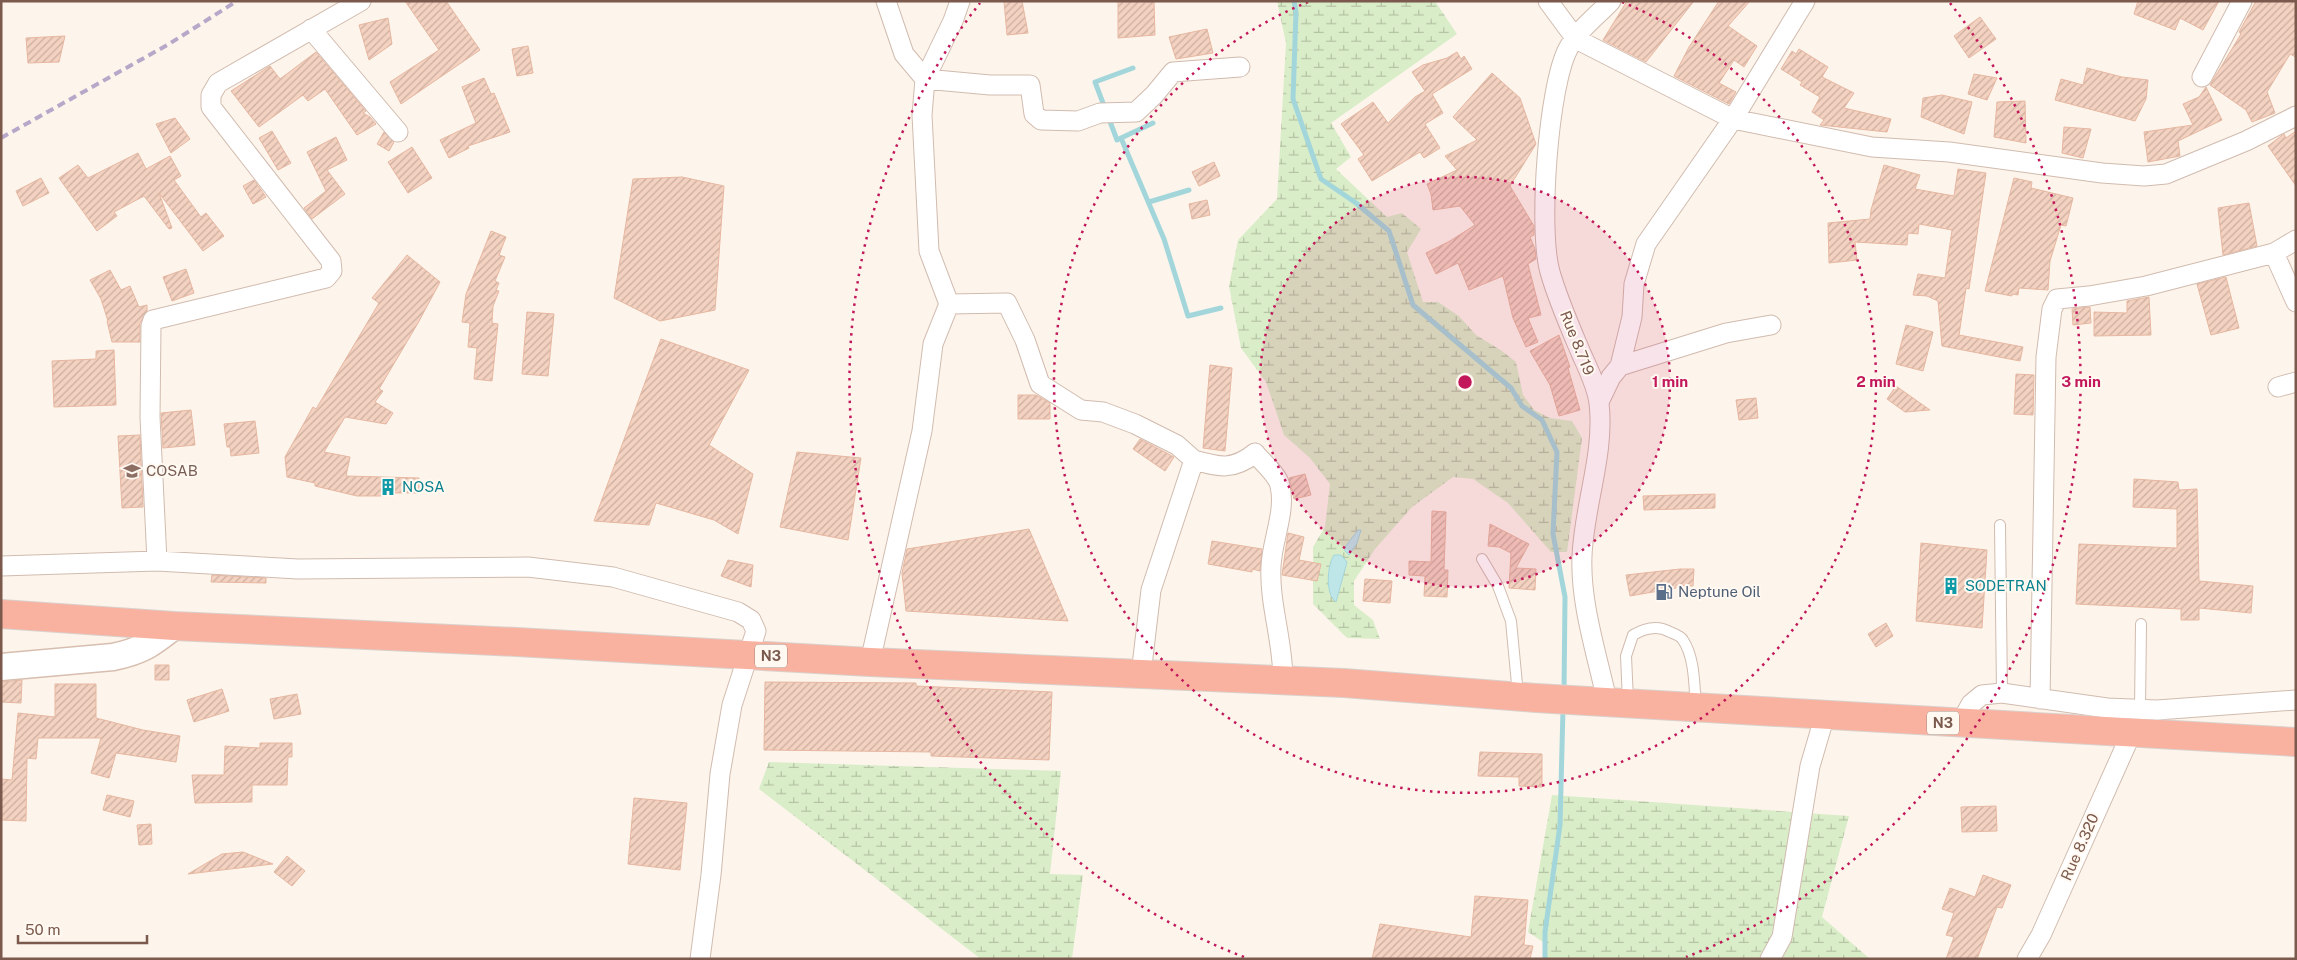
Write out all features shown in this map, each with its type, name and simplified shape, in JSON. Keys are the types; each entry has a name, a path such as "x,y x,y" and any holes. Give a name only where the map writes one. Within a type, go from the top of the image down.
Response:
{"highway":[{"name":"N3","path":"1,614 174,626 870,662 1283,680 1960,724 2135,722 2296,742"}],"street":[{"path":"157,561 150,417 151,326 153,320 326,278 332,271 331,261 212,107 211,95 218,83 361,1"},
{"path":"886,1 904,54 925,79 1030,85 1034,114 1041,120 1078,121 1100,114 1136,112 1154,95 1173,72 1240,67"},
{"path":"870,662 922,431 933,344 949,304 929,251 922,115 925,79 953,22 960,1"},
{"path":"1548,1 1576,38 1733,120 1872,147 1949,152 2102,173 2144,176 2166,174 2246,141 2296,116"},
{"name":"Rue 8.719","path":"1608,701 1583,588 1582,572 1582,555 1599,434 1599,402 1595,386 1568,322 1550,271 1546,249 1547,150 1561,65 1569,47 1610,1"},
{"path":"1599,402 1611,377 1620,366 1632,317 1634,284 1646,244 1733,120 1805,1"},
{"path":"2202,77 2242,1"},
{"path":"311,30 398,132"},
{"path":"2040,699 2046,357 2052,309 2057,299 2089,296 2146,286 2274,254 2296,240"},
{"path":"2274,254 2296,302"},
{"path":"949,304 1007,303 1025,340 1040,384 1081,410 1103,412 1135,424 1176,445 1194,460 1220,468 1244,462 1255,453 1280,483 1282,498 1271,566 1272,597 1283,659 1283,680"},
{"path":"1620,366 1726,333 1771,325"},
{"path":"1141,674 1151,590 1194,460"},
{"path":"1,566 157,561 298,569 528,567 613,576 738,612 751,620 756,631 732,705 720,774 711,875 700,959"},
{"path":"1,667 113,658 145,648 174,626"},
{"path":"1960,724 1971,704 1982,695 2002,694 2107,708 2135,722 2157,710 2273,700 2296,700"},
{"path":"1770,959 1782,936 1810,766 1825,715"},
{"name":"Rue 8.320","path":"2027,959 2041,935 2135,722"}],"lane":[{"path":"2000,525 2002,694"},
{"path":"1482,559 1498,586 1511,621 1530,697"},
{"path":"2135,722 2141,624"},
{"path":"1608,701 1633,635 1643,630 1665,628 1683,638 1690,655 1696,706"}],"green space":[{"path":"1277,1 1435,1 1457,34 1331,123 1351,157 1336,169 1387,217 1402,213 1421,229 1407,252 1423,302 1438,302 1459,316 1476,335 1516,362 1523,395 1534,410 1550,418 1572,421 1582,438 1567,552 1551,552 1508,503 1473,479 1453,477 1412,507 1375,549 1354,581 1354,605 1373,620 1380,639 1347,638 1313,604 1313,547 1325,527 1330,484 1310,458 1284,435 1266,382 1241,348 1229,286 1238,240 1277,199 1286,43"},
{"path":"769,762 1061,771 1050,874 1083,875 1072,959 981,959 759,789"},
{"path":"1552,795 1849,816 1822,917 1870,959 1543,959 1543,942 1528,932"}],"water":[{"path":"1358,530 1361,530 1357,543 1349,555 1345,551 1345,547"},
{"path":"1334,555 1341,555 1347,562 1336,602 1330,593 1328,580"}],"building":[{"path":"405,1 446,1 480,50 401,104 390,82 439,50"},
{"path":"1004,1 1022,1 1028,33 1007,35"},
{"path":"1118,1 1154,2 1155,35 1118,38"},
{"path":"1627,1 1694,1 1646,62 1603,40"},
{"path":"1719,1 1750,1 1728,26 1757,46 1744,67 1734,60 1719,83 1736,92 1729,104 1674,76 1689,47"},
{"path":"2138,1 2219,1 2203,30 2180,18 2175,30 2134,14"},
{"path":"2256,1 2296,1 2296,57 2290,54 2267,92 2275,113 2252,122 2246,110 2210,85 2241,34 2239,32"},
{"path":"1980,17 1996,39 1969,58 1954,36"},
{"path":"388,18 392,44 369,60 359,25"},
{"path":"1207,29 1213,53 1176,59 1169,37"},
{"path":"65,36 59,62 28,63 26,38"},
{"path":"528,46 533,73 517,76 512,49"},
{"path":"1799,49 1828,67 1822,77 1854,93 1844,108 1891,119 1887,132 1820,125 1824,120 1812,112 1820,97 1800,85 1802,82 1781,69 1792,51 1796,54"},
{"path":"316,52 366,111 363,113 376,124 357,135 325,89 308,101 303,95 259,127 231,91 270,66 280,79"},
{"path":"1457,52 1461,59 1464,56 1472,69 1432,94 1443,113 1425,124 1440,148 1424,158 1420,152 1372,181 1358,159 1364,155 1341,124 1373,102 1388,123 1415,97 1425,91 1412,72 1423,65 1447,58"},
{"path":"2087,68 2122,77 2148,80 2146,99 2135,121 2055,100 2061,79 2083,85"},
{"path":"1492,73 1520,98 1536,144 1510,186 1534,226 1534,235 1530,237 1535,249 1536,259 1528,264 1541,315 1528,318 1538,342 1526,347 1513,318 1503,276 1469,290 1458,263 1436,274 1426,253 1475,225 1460,206 1433,210 1431,194 1427,184 1457,170 1445,156 1477,140 1453,117"},
{"path":"1974,74 1997,78 1987,100 1968,94"},
{"path":"484,78 491,94 494,93 510,132 468,146 469,148 449,158 440,140 476,123 462,87"},
{"path":"2206,87 2222,120 2178,141 2180,156 2148,162 2144,132 2193,125 2183,104 2199,97"},
{"path":"1942,95 1972,102 1964,134 1921,117 1923,98"},
{"path":"2025,101 2026,143 1994,137 1997,102"},
{"path":"175,118 190,139 171,153 156,124"},
{"path":"2064,127 2091,129 2083,158 2062,153"},
{"path":"272,131 291,163 278,170 259,138"},
{"path":"2296,131 2296,186 2268,146 2284,134 2286,138"},
{"path":"384,132 394,142 389,151 377,144"},
{"path":"336,137 347,160 327,170 345,194 312,219 304,208 326,191 307,152"},
{"path":"412,147 432,178 408,193 388,162"},
{"path":"138,153 146,169 170,156 181,176 174,180 201,217 206,213 224,236 203,251 159,193 172,228 169,229 144,196 114,212 117,216 97,231 59,178 78,165 88,178"},
{"path":"1214,162 1220,176 1199,186 1192,172"},
{"path":"1884,165 1920,175 1915,189 1954,196 1958,169 1986,173 1969,289 1966,288 1959,335 2023,347 2020,361 1942,346 1938,301 1927,296 1913,295 1918,274 1945,278 1952,230 1919,224 1918,234 1908,233 1907,245 1855,242 1857,260 1829,263 1828,223 1870,219"},
{"path":"682,177 724,186 715,310 660,321 614,298 633,179"},
{"path":"41,178 49,193 23,206 16,191"},
{"path":"2014,178 2032,182 2031,188 2073,198 2066,226 2061,225 2050,261 2048,290 2019,288 2018,295 2012,294 2012,296 1985,291"},
{"path":"254,180 266,197 253,204 243,186"},
{"path":"1207,200 1210,215 1192,219 1189,204"},
{"path":"2249,203 2257,246 2223,255 2218,208"},
{"path":"491,231 506,237 499,255 505,257 495,281 499,283 496,290 499,291 493,306 492,323 498,324 492,381 474,379 477,348 468,347 470,323 462,322 466,294"},
{"path":"407,255 440,282 379,389 383,391 375,402 393,413 386,424 345,417 324,452 350,457 346,476 419,478 419,493 384,493 384,496 357,496 315,486 315,483 287,477 285,457 313,407 316,409 379,303 372,298"},
{"path":"186,269 194,293 172,301 163,277"},
{"path":"110,270 121,290 130,286 139,307 147,305 147,311 140,323 140,342 112,342 101,299 90,280"},
{"path":"2226,277 2239,328 2211,335 2197,284"},
{"path":"2149,297 2151,335 2094,336 2094,312 2127,313 2127,301"},
{"path":"2090,307 2091,323 2073,325 2072,309"},
{"path":"527,312 554,314 548,376 522,374"},
{"path":"1906,325 1933,332 1923,371 1896,364"},
{"path":"1559,335 1570,367 1568,368 1580,410 1559,416 1550,385 1530,351"},
{"path":"661,339 749,370 709,445 753,474 738,534 714,520 656,503 649,525 594,521"},
{"path":"114,350 116,405 54,407 52,361 96,359 96,351"},
{"path":"1210,365 1232,368 1225,451 1203,448"},
{"path":"2016,374 2034,375 2033,415 2014,414"},
{"path":"1896,386 1930,410 1905,412 1887,399"},
{"path":"1018,395 1036,395 1050,403 1050,419 1018,419"},
{"path":"1756,398 1758,418 1739,420 1736,400"},
{"path":"191,410 195,445 163,448 161,413"},
{"path":"255,421 259,453 231,456 230,447 227,447 224,424"},
{"name":"COSAB","path":"140,435 143,507 122,508 118,436"},
{"path":"1140,439 1174,457 1165,471 1133,449"},
{"path":"797,452 861,458 848,540 780,527"},
{"path":"1305,474 1311,495 1294,499 1289,478"},
{"path":"2134,479 2178,482 2179,490 2197,489 2199,581 2253,586 2251,613 2199,608 2199,620 2181,620 2181,609 2076,604 2079,544 2177,548 2177,509 2133,507"},
{"path":"1715,494 1715,508 1644,510 1643,496"},
{"path":"1432,511 1446,512 1444,570 1448,570 1447,597 1424,596 1425,576 1409,575 1409,561 1431,562"},
{"path":"1490,524 1529,544 1516,568 1536,569 1535,590 1509,588 1511,553 1499,547 1488,546"},
{"path":"1029,529 1068,621 906,611 902,573 907,549"},
{"path":"1288,533 1304,537 1299,560 1321,564 1317,581 1282,575"},
{"path":"1212,541 1262,549 1260,571 1252,569 1252,572 1208,564"},
{"name":"SODETRAN","path":"1921,543 1987,550 1982,628 1916,621"},
{"path":"728,560 753,565 751,587 721,576"},
{"path":"1694,569 1693,586 1676,585 1676,588 1630,596 1626,575"},
{"path":"212,575 266,578 266,583 211,582"},
{"path":"1365,579 1392,581 1390,603 1363,601"},
{"path":"1886,623 1893,636 1876,647 1868,634"},
{"path":"155,665 169,665 169,680 155,680"},
{"path":"22,680 21,703 1,702 1,682"},
{"path":"765,682 916,683 916,686 1052,692 1049,760 931,756 931,752 764,750"},
{"path":"55,684 96,684 96,718 143,730 180,736 176,762 116,753 109,778 91,773 101,738 38,738 36,759 27,758 26,821 1,820 1,779 12,780 18,713 55,717"},
{"path":"222,689 229,711 194,722 187,700"},
{"path":"297,694 301,714 274,719 270,699"},
{"path":"260,743 292,743 292,757 288,757 287,785 252,785 252,802 195,803 192,775 224,775 225,746 260,748"},
{"path":"1480,752 1542,754 1542,787 1519,786 1519,777 1478,776"},
{"path":"107,795 134,801 130,817 103,810"},
{"path":"634,798 687,803 680,870 628,864"},
{"path":"1996,806 1997,831 1962,832 1961,807"},
{"path":"151,824 152,844 139,845 137,825"},
{"path":"243,852 273,864 188,874 222,854"},
{"path":"287,856 305,871 292,886 274,872"},
{"path":"1983,875 2011,885 2002,908 1997,907 1977,959 1946,959 1954,937 1946,935 1954,913 1942,909 1950,888 1975,897"},
{"path":"1475,896 1528,900 1524,945 1533,946 1530,959 1372,959 1380,924 1471,937"}],"waterway":[{"path":"1294,1 1296,12 1293,99 1321,179 1356,203 1389,231 1413,305 1511,388 1522,406 1542,420 1557,452 1553,534 1565,597 1564,693"},
{"path":"1133,68 1095,82 1117,140 1121,138 1164,239 1188,316 1221,308"},
{"path":"1121,138 1153,123"},
{"path":"1149,202 1189,190"},
{"path":"1545,959 1545,932 1560,825 1563,709"}],"railway":[{"path":"1,138 169,44 237,1"}],"place":[{"name":"COSAB","path":"132,471"},
{"name":"NOSA","path":"388,487"},
{"name":"SODETRAN","path":"1951,586"},
{"name":"Neptune Oil","path":"1664,592"}]}
